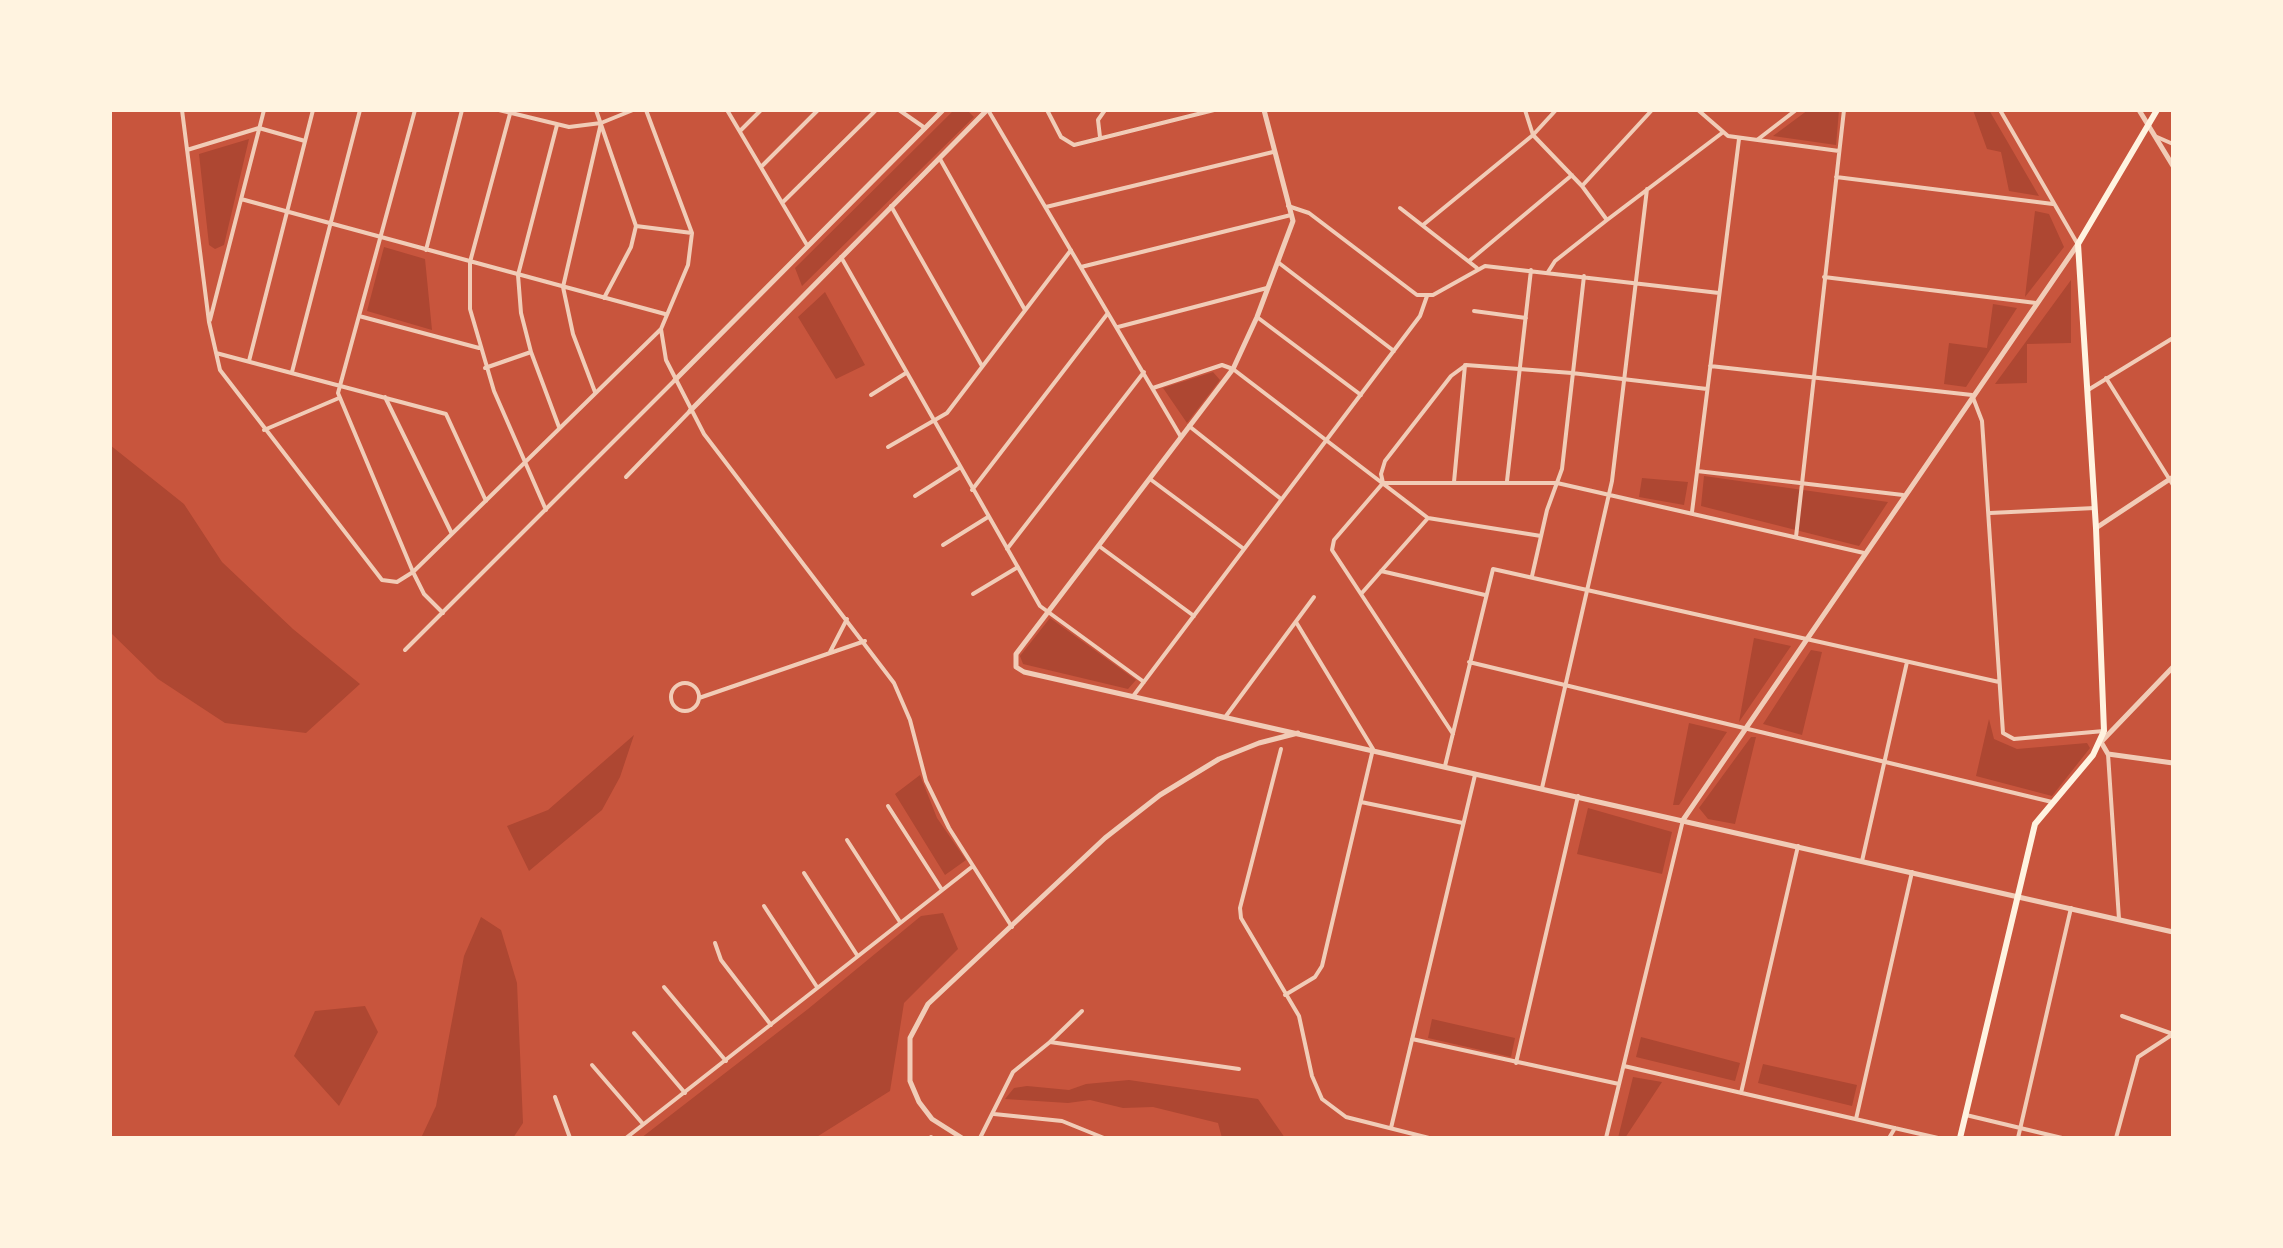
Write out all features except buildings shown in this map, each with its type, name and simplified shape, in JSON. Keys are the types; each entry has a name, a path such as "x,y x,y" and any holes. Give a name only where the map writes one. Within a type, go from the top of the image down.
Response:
{"main road":[{"path":"1960,1138 2035,824 2101,742 2104,731 2095,508 2078,244 2157,110"}],"street":[{"path":"182,110 209,322 223,376 374,573 395,582 413,572 661,329"},
{"path":"209,322 264,110"},
{"path":"249,361 313,110"},
{"path":"292,372 360,110"},
{"path":"415,110 339,398 413,572 424,594 443,613"},
{"path":"426,250 462,110"},
{"path":"499,110 557,125 581,127 601,123 633,110"},
{"path":"596,110 636,226 631,247 604,298"},
{"path":"646,110 692,233 688,265 661,329 666,360 704,434 865,641 899,692 926,781 973,866 1012,927"},
{"path":"727,110 807,245"},
{"path":"740,131 761,110"},
{"path":"761,167 818,110"},
{"path":"782,203 876,110"},
{"path":"899,110 925,128"},
{"path":"405,650 943,110"},
{"path":"626,477 988,110 1181,437"},
{"path":"1100,137 1097,122 1105,110"},
{"path":"1049,111 1066,143 1074,145 1214,110"},
{"path":"1264,110 1292,226 1257,317 1233,369 1016,654 1014,665 1024,672 2173,932"},
{"path":"1525,110 1533,135 1582,186 1607,220"},
{"path":"1423,225 1533,135 1556,110"},
{"path":"1582,186 1652,110"},
{"path":"1698,110 1722,133 1739,139 1839,151"},
{"path":"1756,141 1796,110"},
{"path":"1796,537 1844,110"},
{"path":"1606,1138 1683,820 1804,639 2078,244 2000,110"},
{"path":"2139,110 2173,166"},
{"path":"511,112 470,262 470,309 485,368 546,510"},
{"path":"595,392 573,334 563,287 601,123"},
{"path":"557,125 518,275 521,313 531,352 559,427"},
{"path":"187,150 259,128 305,141"},
{"path":"1548,272 1555,261 1722,133"},
{"path":"2154,136 2173,144"},
{"path":"1692,512 1739,139"},
{"path":"1045,207 1273,152"},
{"path":"939,158 1025,310"},
{"path":"1469,261 1572,175"},
{"path":"1836,177 2053,204"},
{"path":"1542,788 1608,493 1647,189"},
{"path":"241,199 665,314"},
{"path":"891,206 982,366"},
{"path":"1288,206 1309,213 1413,293 1427,296 1485,266 1719,293"},
{"path":"1400,208 1477,268"},
{"path":"1081,267 1291,215"},
{"path":"636,226 692,233"},
{"path":"888,447 947,413 1071,250"},
{"path":"841,257 959,468 1047,613 1144,682"},
{"path":"1279,263 1394,351"},
{"path":"1507,481 1531,270"},
{"path":"1532,577 1557,483 1584,276"},
{"path":"1824,277 2036,303"},
{"path":"1118,327 1270,287"},
{"path":"1134,695 1424,311 1427,296"},
{"path":"1474,311 1526,318"},
{"path":"972,490 1108,313"},
{"path":"359,316 479,348"},
{"path":"1257,317 1361,395"},
{"path":"2088,390 2173,338"},
{"path":"485,368 531,352"},
{"path":"216,353 446,414 486,501"},
{"path":"1153,388 1222,365 1233,369 1428,518 1541,536"},
{"path":"1383,483 1381,474 1385,461 1451,376 1466,365 1572,373 1707,389"},
{"path":"1454,482 1466,365"},
{"path":"1710,366 1972,395"},
{"path":"1007,549 1144,372"},
{"path":"871,395 906,373"},
{"path":"2096,528 2172,481 2106,378"},
{"path":"1972,395 1982,421 2003,733 2009,739 2104,731"},
{"path":"385,397 452,534"},
{"path":"264,430 339,398"},
{"path":"1189,426 1282,499"},
{"path":"915,496 959,468"},
{"path":"1697,471 1903,495"},
{"path":"1149,478 1244,549"},
{"path":"1383,483 1557,483 1864,553"},
{"path":"1383,483 1332,547 1453,734"},
{"path":"1990,513 2095,508"},
{"path":"943,545 988,517"},
{"path":"1361,594 1428,518"},
{"path":"1098,545 1194,616"},
{"path":"973,594 1018,567"},
{"path":"1445,766 1492,570 1999,682"},
{"path":"1381,571 1485,595"},
{"path":"1226,716 1314,597"},
{"path":"829,653 847,619"},
{"path":"1285,995 1320,970 1373,749 1296,622"},
{"path":"699,698 865,641"},
{"path":"1469,662 2052,802"},
{"path":"1862,861 1907,662"},
{"path":"2119,919 2108,754 2101,742 2172,669"},
{"path":"690,684 697,689 699,698 696,706 683,711 673,702 672,693 677,686 690,684"},
{"path":"962,1138 940,1127 919,1102 908,1070 910,1038 928,1004 1105,838 1174,785 1238,751 1300,733"},
{"path":"1281,749 1241,915 1302,1023 1312,1076 1322,1099 1346,1117 1429,1138"},
{"path":"2108,754 2173,763"},
{"path":"1391,1129 1475,772"},
{"path":"1516,1063 1578,796"},
{"path":"1361,802 1463,823"},
{"path":"888,806 942,890"},
{"path":"847,840 900,922"},
{"path":"1741,1093 1798,846"},
{"path":"626,1138 973,866"},
{"path":"1856,1119 1912,872"},
{"path":"804,873 858,956"},
{"path":"764,906 818,988"},
{"path":"2018,1138 2071,908"},
{"path":"715,943 721,960 771,1025"},
{"path":"664,987 726,1061"},
{"path":"980,1138 1017,1067 1050,1042 1082,1011"},
{"path":"2122,1016 2173,1034"},
{"path":"634,1033 685,1093"},
{"path":"2116,1138 2138,1057 2173,1034"},
{"path":"1412,1039 1619,1084"},
{"path":"1050,1042 1239,1069"},
{"path":"592,1065 644,1125"},
{"path":"1623,1066 1938,1138"},
{"path":"555,1097 570,1138"},
{"path":"994,1114 1062,1121 1104,1138"},
{"path":"1966,1115 2062,1138"},
{"path":"1889,1138 1895,1128"}],"shaded area":[{"path":"954,110 967,110 974,117 802,286 795,268"},
{"path":"1808,110 1839,110 1836,145 1773,136"},
{"path":"1973,110 1989,110 2039,196 2009,191 2001,152 1987,149"},
{"path":"249,139 224,245 215,249 209,245 199,154"},
{"path":"2035,211 2049,214 2064,247 2025,297"},
{"path":"384,247 425,259 432,330 367,311"},
{"path":"2071,280 2071,343 2027,344 2027,383 1995,384"},
{"path":"825,292 865,365 836,379 798,317"},
{"path":"1993,304 2017,308 1966,387 1944,384 1949,343 1987,348"},
{"path":"1213,372 1220,380 1187,423 1163,388"},
{"path":"110,445 184,504 222,562 293,629 360,684 306,733 225,723 158,679 110,632"},
{"path":"1704,476 1888,502 1859,546 1701,506"},
{"path":"1642,478 1688,482 1684,505 1639,497"},
{"path":"1050,618 1136,680 1128,689 1023,664 1020,656"},
{"path":"1754,638 1791,646 1739,722"},
{"path":"1811,650 1822,652 1802,735 1763,724"},
{"path":"1989,719 1994,739 2017,749 2087,743 2090,748 2052,796 1976,776"},
{"path":"1689,723 1727,732 1679,805 1673,805"},
{"path":"634,735 620,777 602,810 529,871 507,826 548,810"},
{"path":"1751,737 1756,737 1735,824 1708,819 1699,808"},
{"path":"920,775 937,818 966,860 945,875 895,794"},
{"path":"1588,808 1672,832 1662,874 1577,854"},
{"path":"943,913 958,949 904,1003 890,1091 815,1138 641,1138 808,1009 921,916"},
{"path":"481,917 501,930 517,983 523,1123 513,1138 421,1138 436,1106 464,956"},
{"path":"365,1006 378,1032 339,1106 294,1056 315,1011"},
{"path":"1432,1019 1515,1038 1511,1057 1428,1038"},
{"path":"1641,1037 1740,1063 1735,1081 1636,1057"},
{"path":"1763,1064 1857,1085 1852,1106 1758,1083"},
{"path":"1633,1077 1662,1082 1625,1138 1618,1138"},
{"path":"1129,1080 1258,1099 1285,1138 1222,1138 1218,1123 1153,1107 1123,1108 1090,1100 1068,1103 1005,1099 1014,1088 1027,1086 1069,1090 1086,1084"}]}
